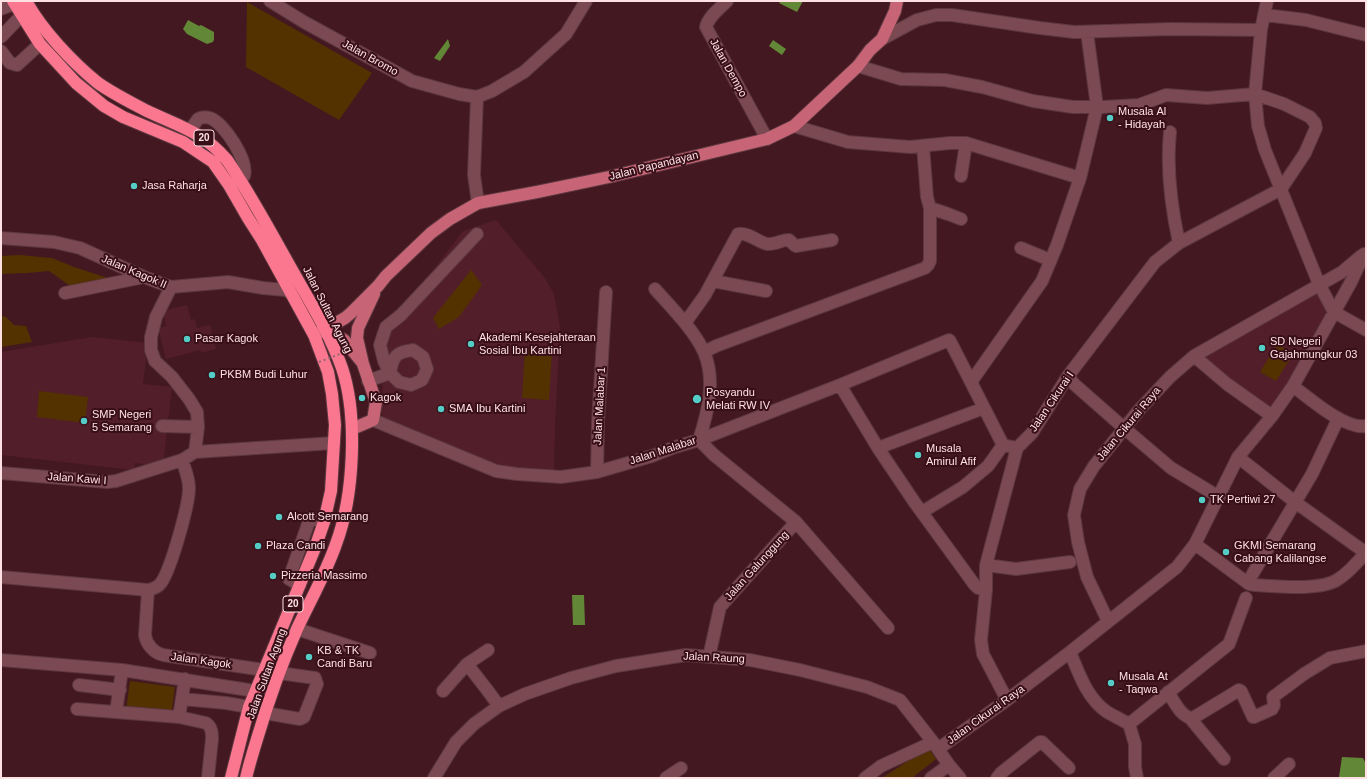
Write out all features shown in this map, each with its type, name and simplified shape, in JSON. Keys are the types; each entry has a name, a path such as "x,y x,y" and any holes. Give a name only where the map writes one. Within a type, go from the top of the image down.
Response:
{"highway":[{"name":"Jalan Sultan Agung","path":"18,2 22,15 40,44 76,83 104,106 123,117 183,142 213,162 229,185 291,292 314,335 319,357 328,372 335,425 331,491 324,522 316,548 255,690 249,707 231,778"},
{"name":"Jalan Sultan Agung","path":"18,2 73,60 97,82 146,110 203,137 222,154 239,179 337,351 349,398 352,429 349,480 342,526 330,558 297,629 279,673 265,713 246,778"}],"main road":[{"name":"Jalan Papandayan","path":"314,335 345,318 427,237 450,219 478,203 609,177 767,138 794,126 858,66 870,50 882,40 895,11 897,1"},
{"name":"Jalan Papandayan","path":"373,420 376,402 368,381 357,338 358,328 378,286"},
{"path":"325,330 344,340 363,364"},
{"path":"319,357 337,351"},
{"path":"352,429 373,420"}],"street":[{"name":"Jalan Bromo","path":"270,1 304,22 412,81 477,98"},
{"path":"478,203 474,175 477,98 524,72 566,34 586,1"},
{"name":"Jalan Dempo","path":"727,1 717,11 706,26 767,138"},
{"path":"1266,1 1261,30 1255,94 1258,126 1265,150 1319,284 1334,312 1366,330"},
{"path":"1,9 18,2"},
{"path":"1264,14 1306,20 1366,35"},
{"path":"1,36 22,15"},
{"path":"882,40 917,20 936,15 952,15 1040,28 1087,32 1171,29 1261,30"},
{"path":"1003,445 971,382 1042,281 1080,178 1097,107 1087,32"},
{"path":"1,51 10,63 17,65 40,44"},
{"path":"858,66 901,79 945,80 982,87 1033,101 1073,107 1139,105 1166,95 1207,98 1255,94 1284,104 1310,117 1315,123 1316,128 1305,153 1281,189"},
{"path":"190,130 195,122 201,117 210,118 220,126 238,149 244,162 244,176 239,179"},
{"path":"794,126 848,142 910,147 966,143 1080,178"},
{"path":"1170,132 1168,164 1178,243"},
{"path":"961,176 966,143"},
{"path":"704,352 716,346 925,268 930,261 930,208 927,197 923,146"},
{"name":"Jalan Cikurai I","path":"1017,448 1032,433 1068,376 1155,262 1178,243 1281,189"},
{"path":"930,208 961,219"},
{"path":"368,381 390,373 384,361 380,345 386,327 401,315 477,234"},
{"path":"685,323 705,295 739,234 743,234 769,244 777,244 785,240 789,240 796,246 832,240"},
{"name":"Jalan Kagok II","path":"1,238 54,242 80,248 144,277 171,287 228,282 291,292"},
{"path":"1021,248 1050,260"},
{"name":"Jalan Cikurai Raya","path":"1108,621 1087,577 1078,542 1074,515 1080,488 1094,466 1139,410 1170,377 1194,356 1342,272 1365,253"},
{"name":"Jalan Cikurai Raya","path":"865,778 881,766 936,746 958,736 973,726 1177,568 1195,544 1238,457 1272,416 1293,386 1351,282 1365,253"},
{"path":"65,293 144,277"},
{"path":"713,281 766,291"},
{"path":"171,287 156,317 151,337 151,350 155,361 172,377 194,405 197,412 198,427 195,452"},
{"path":"655,289 685,323 704,352 709,371 710,390 709,402 699,440"},
{"name":"Jalan Malabar 1","path":"597,472 598,422 606,292"},
{"name":"Jalan Malabar","path":"373,420 496,471 561,477 597,472 699,440 840,385 946,340 950,341 971,382"},
{"path":"1194,356 1227,384 1272,416"},
{"path":"1068,376 1074,384 1171,468 1219,497"},
{"path":"840,385 878,448 915,503 974,584 978,588 986,590"},
{"path":"1293,386 1338,419 1357,426 1366,426"},
{"path":"878,448 984,408"},
{"path":"1252,575 1312,474 1338,419"},
{"path":"162,426 198,427"},
{"name":"Jalan Galunggung","path":"699,440 714,455 796,522 888,628"},
{"name":"Jalan Kawi I","path":"1,473 116,482 182,460 195,452 334,443"},
{"path":"1003,445 1017,448 986,565 986,590 981,640 983,654 1008,700"},
{"path":"922,512 963,487 988,466 1003,445"},
{"path":"1195,544 1250,584 1254,585 1317,586 1332,582 1350,569 1366,552 1295,502 1238,457"},
{"path":"1,577 148,590 157,587 169,569 186,508 189,488 188,478 182,460"},
{"name":"Jalan Galunggung","path":"709,657 720,607 796,522"},
{"path":"986,565 1016,569 1070,562"},
{"name":"Jalan Kagok","path":"148,590 145,635 146,641 157,654 264,670"},
{"path":"1129,724 1229,644 1246,598"},
{"path":"297,629 370,653"},
{"path":"443,691 467,664 488,650"},
{"path":"1190,718 1198,716 1239,690 1241,691 1254,717 1272,709 1274,705 1273,697 1304,674 1330,658 1366,651"},
{"path":"1070,652 1082,681 1093,698 1106,711 1129,724 1135,744 1135,767 1137,778"},
{"name":"Jalan Raung","path":"434,778 456,742 474,724 499,706 541,688 571,678 609,668 686,655 750,660 800,670 867,687 900,700 960,778"},
{"path":"1,660 122,670 255,690"},
{"path":"467,664 499,706"},
{"path":"116,712 122,670"},
{"path":"265,713 300,719 304,717 317,684 315,678 279,673"},
{"path":"180,717 184,679"},
{"path":"79,685 120,690"},
{"path":"1168,692 1182,714 1190,718 1224,759"},
{"path":"182,699 226,703 249,707"},
{"path":"77,710 180,717 206,723 210,726 212,733 208,776"},
{"path":"997,778 1001,773 1040,742 1042,742 1069,768"},
{"path":"1274,778 1289,764"},
{"path":"932,778 949,765"},
{"path":"666,778 681,768"}],"path":[{"path":"319,357 337,351"}],"shaded area":[{"path":"781,1 803,1 797,12 779,3"},
{"path":"247,2 372,73 339,120 246,67"},
{"path":"188,20 214,32 213,42 207,44 187,34 183,29"},
{"path":"448,39 450,46 440,61 434,58"},
{"path":"773,40 786,49 782,55 769,46"},
{"name":"Akademi Kesejahteraan Sosial Ibu Kartini","path":"496,220 545,278 554,294 560,327 554,473 493,468 382,421 383,336 463,231"},
{"path":"19,255 52,258 114,280 73,288 49,271 1,274 1,256"},
{"path":"471,270 482,285 459,317 439,329 433,318"},
{"name":"SD Negeri Gajahmungkur 03","path":"1318,286 1331,310 1276,402 1263,417 1193,361"},
{"name":"Pasar Kagok","path":"187,305 191,320 195,319 197,328 210,325 216,349 201,353 200,350 166,359 158,328 166,326 163,311"},
{"path":"1,316 6,317 14,325 26,326 32,342 1,347"},
{"name":"SMP Negeri 5 Semarang","path":"92,337 148,343 143,384 172,387 163,466 135,463 134,470 1,455 1,352"},
{"path":"1277,344 1293,354 1276,381 1260,372"},
{"path":"525,350 552,352 549,400 522,398"},
{"path":"39,391 88,397 85,423 37,417"},
{"path":"572,595 584,595 585,625 573,625"},
{"path":"130,681 175,687 171,716 126,710"},
{"path":"928,748 936,759 912,778 882,778"},
{"path":"1342,757 1363,758 1366,764 1366,778 1339,777"}],"place":[{"name":"Musala Al - Hidayah","path":"1110,118"},
{"name":"Jasa Raharja","path":"134,186"},
{"name":"Pasar Kagok","path":"187,339"},
{"name":"Akademi Kesejahteraan Sosial Ibu Kartini","path":"471,344"},
{"name":"SD Negeri Gajahmungkur 03","path":"1262,348"},
{"name":"PKBM Budi Luhur","path":"212,375"},
{"name":"Kagok","path":"362,398"},
{"name":"Posyandu Melati RW IV","path":"697,399"},
{"name":"SMA Ibu Kartini","path":"441,409"},
{"name":"SMP Negeri 5 Semarang","path":"84,421"},
{"name":"Musala Amirul Afif","path":"918,455"},
{"name":"TK Pertiwi 27","path":"1202,500"},
{"name":"Alcott Semarang","path":"279,517"},
{"name":"Plaza Candi","path":"258,546"},
{"name":"GKMI Semarang Cabang Kalilangse","path":"1226,552"},
{"name":"Pizzeria Massimo","path":"273,576"},
{"name":"KB & TK Candi Baru","path":"309,657"},
{"name":"Musala At - Taqwa","path":"1111,683"}]}
